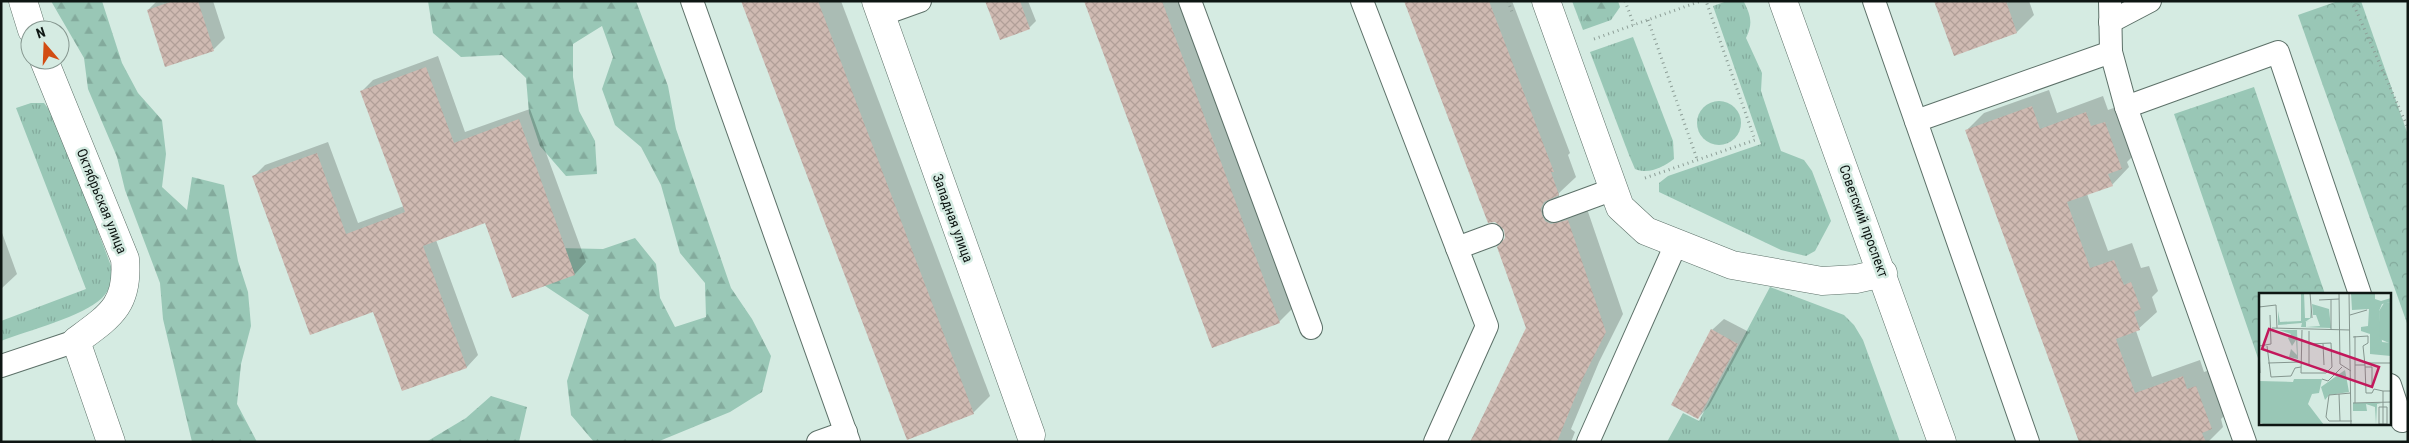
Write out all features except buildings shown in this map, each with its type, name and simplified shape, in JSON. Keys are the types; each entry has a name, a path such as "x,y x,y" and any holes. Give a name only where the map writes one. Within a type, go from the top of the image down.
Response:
{"street":[{"path":"23,1 29,20"},
{"path":"1546,1 1620,207 1646,231 1732,264 1822,281 1856,279 1883,273"},
{"name":"Советский проспект","path":"1783,1 1883,273 1942,442"},
{"name":"Западная улица","path":"878,8 1031,435"},
{"name":"Октябрьская улица","path":"48,70 125,259 127,280 124,295 106,319 76,341"},
{"path":"76,341 111,442"}],"lane":[{"path":"692,1 848,437 818,442"},
{"path":"878,8 920,1"},
{"path":"1190,1 1311,328"},
{"path":"1362,1 1487,326 1435,442"},
{"path":"1874,1 2028,442"},
{"path":"2150,1 2110,11 2111,52 2126,107 2245,442"},
{"path":"1916,121 2111,52"},
{"path":"2126,107 2278,52 2360,293"},
{"path":"1554,211 1614,189"},
{"path":"1457,248 1492,235"},
{"path":"1588,442 1676,244"},
{"path":"1,366 76,341"},
{"path":"2392,391 2402,421"}],"path":[{"path":"1625,1 1634,25"},
{"path":"1563,50 1701,1"},
{"path":"1614,189 1755,140 1706,1"},
{"path":"2352,1 2408,128"},
{"path":"1648,20 1697,159"}],"green space":[{"path":"51,1 102,1 122,63 138,93 162,120 166,154 162,187 187,210 192,177 224,185 238,261 248,292 251,326 241,364 237,404 257,442 192,442 163,319 160,283 125,190 117,157 88,89 84,58 70,34 70,20 62,20"},
{"path":"428,1 636,1 668,86 676,129 731,288 752,319 771,356 762,392 730,412 657,442 594,442 571,415 567,381 589,315 527,274 558,248 603,249 635,238 656,264 660,298 675,327 706,317 705,283 680,253 661,185 641,147 615,125 602,89 613,57 602,26 573,44 573,77 579,111 595,141 597,174 566,176 540,146 529,113 526,78 502,55 461,57 433,33"},
{"path":"1572,1 1618,1 1620,7 1611,20 1583,30"},
{"path":"1576,1 1607,1 1608,13 1588,23 1581,15"},
{"path":"1727,1 1744,2 1748,12 1750,24 1746,38 1762,73 1761,91 1781,151 1804,160 1812,171 1831,221 1815,251 1806,256 1781,250 1659,192 1659,183 1668,176 1761,144 1713,6"},
{"path":"2338,1 2361,1 2408,135 2408,326 2298,15"},
{"path":"1633,37 1673,141 1674,159 1651,171 1635,169 1590,52"},
{"path":"2254,87 2325,293 2259,293 2259,361 2174,114"},
{"path":"1723,101 1735,107 1740,114 1740,132 1735,139 1728,144 1715,145 1707,142 1700,135 1697,119 1700,111 1707,104"},
{"path":"31,103 44,103 56,119 114,274 107,293 94,305 55,323 1,341 1,321 86,289 16,108"},
{"path":"1770,287 1844,315 1854,325 1863,340 1900,442 1667,442 1683,413 1699,421"},
{"path":"491,396 527,407 519,442 426,442 466,418"}]}
